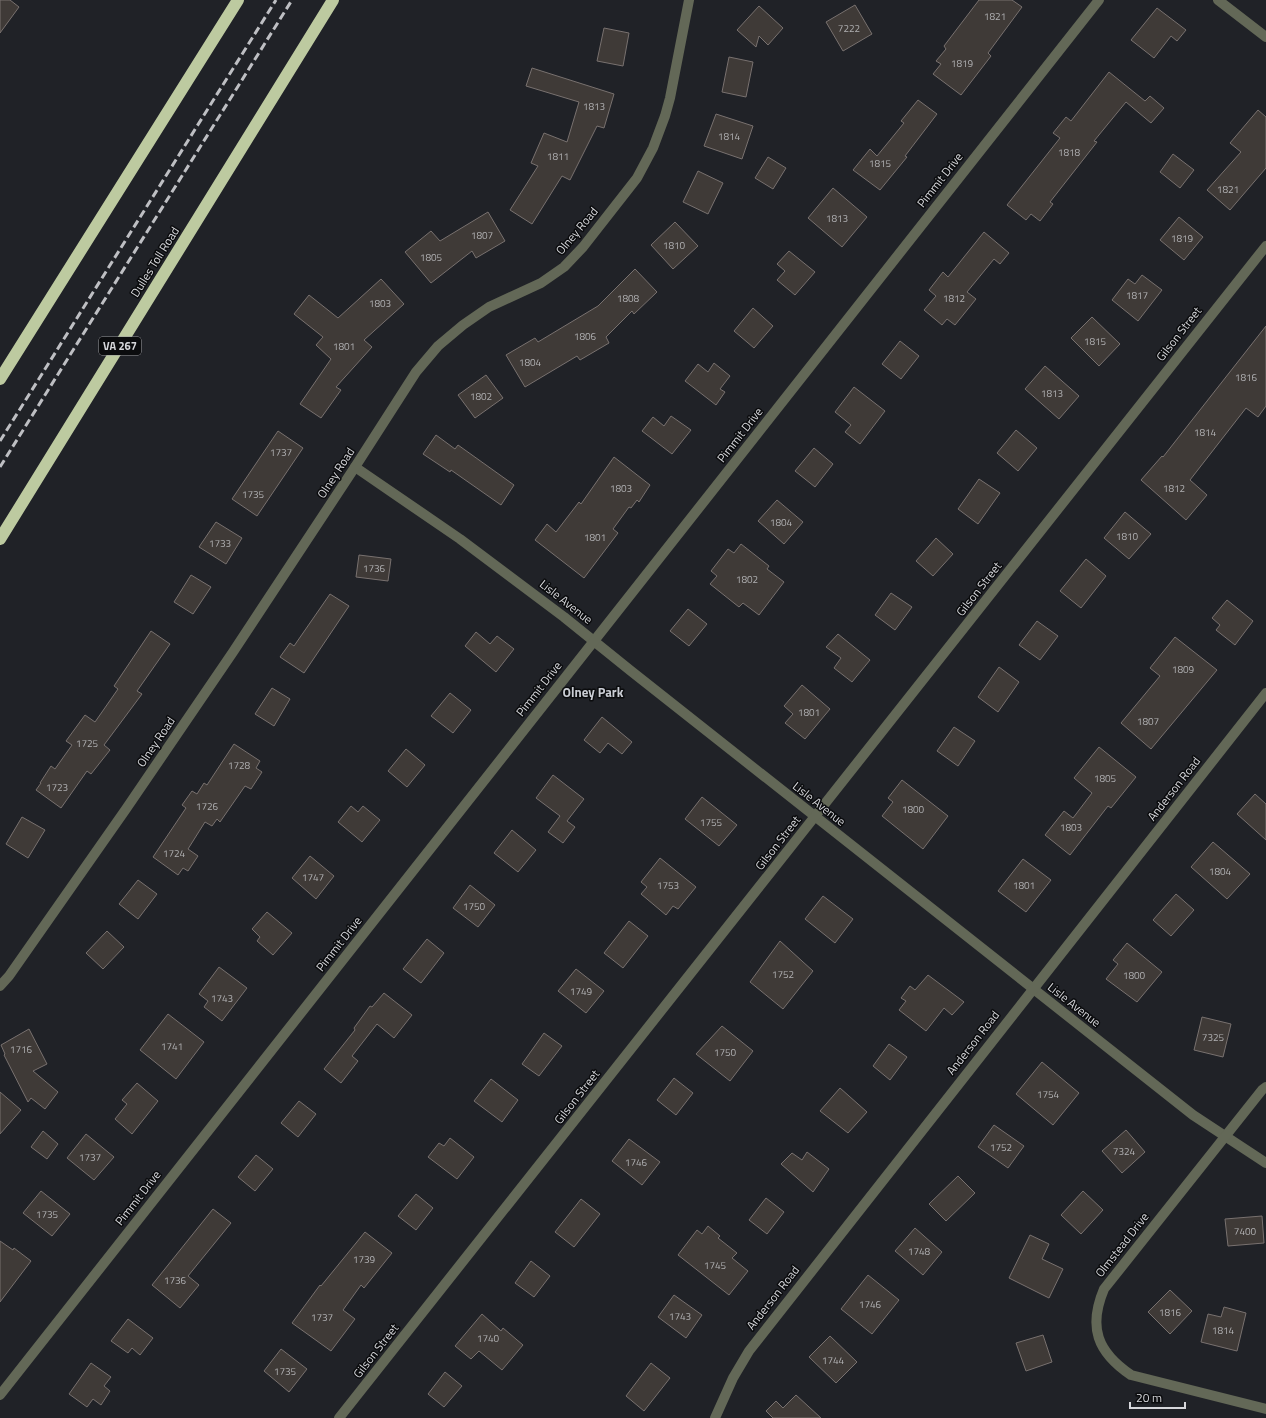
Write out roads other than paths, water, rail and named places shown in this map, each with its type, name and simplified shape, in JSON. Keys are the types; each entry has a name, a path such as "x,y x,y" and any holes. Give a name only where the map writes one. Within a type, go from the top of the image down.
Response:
{"highway":[{"path":"0,379 238,0"},
{"name":"Dulles Toll Road","path":"0,539 334,0"}],"street":[{"name":"Olney Road","path":"0,986 10,976 233,652 416,372 438,346 463,325 489,308 542,283 564,267 583,247 637,178 653,148 665,116 670,98 689,0"},
{"name":"Pimmit Drive","path":"0,1395 1099,0"},
{"path":"1218,0 1266,37"},
{"name":"Gilson Street","path":"339,1418 1266,246"},
{"name":"Lisle Avenue","path":"355,467 460,539 564,617 1193,1115 1266,1163"},
{"name":"Anderson Road","path":"715,1418 733,1378 749,1351 1266,693"},
{"name":"Olmstead Drive","path":"1266,1087 1224,1136 1104,1289 1097,1305 1096,1321 1099,1339 1106,1354 1118,1366 1131,1375 1266,1409"}],"railway":[{"path":"0,441 276,0"},
{"path":"0,467 292,0"}],"district":[{"name":"Olney Park","path":"593,692"}]}
